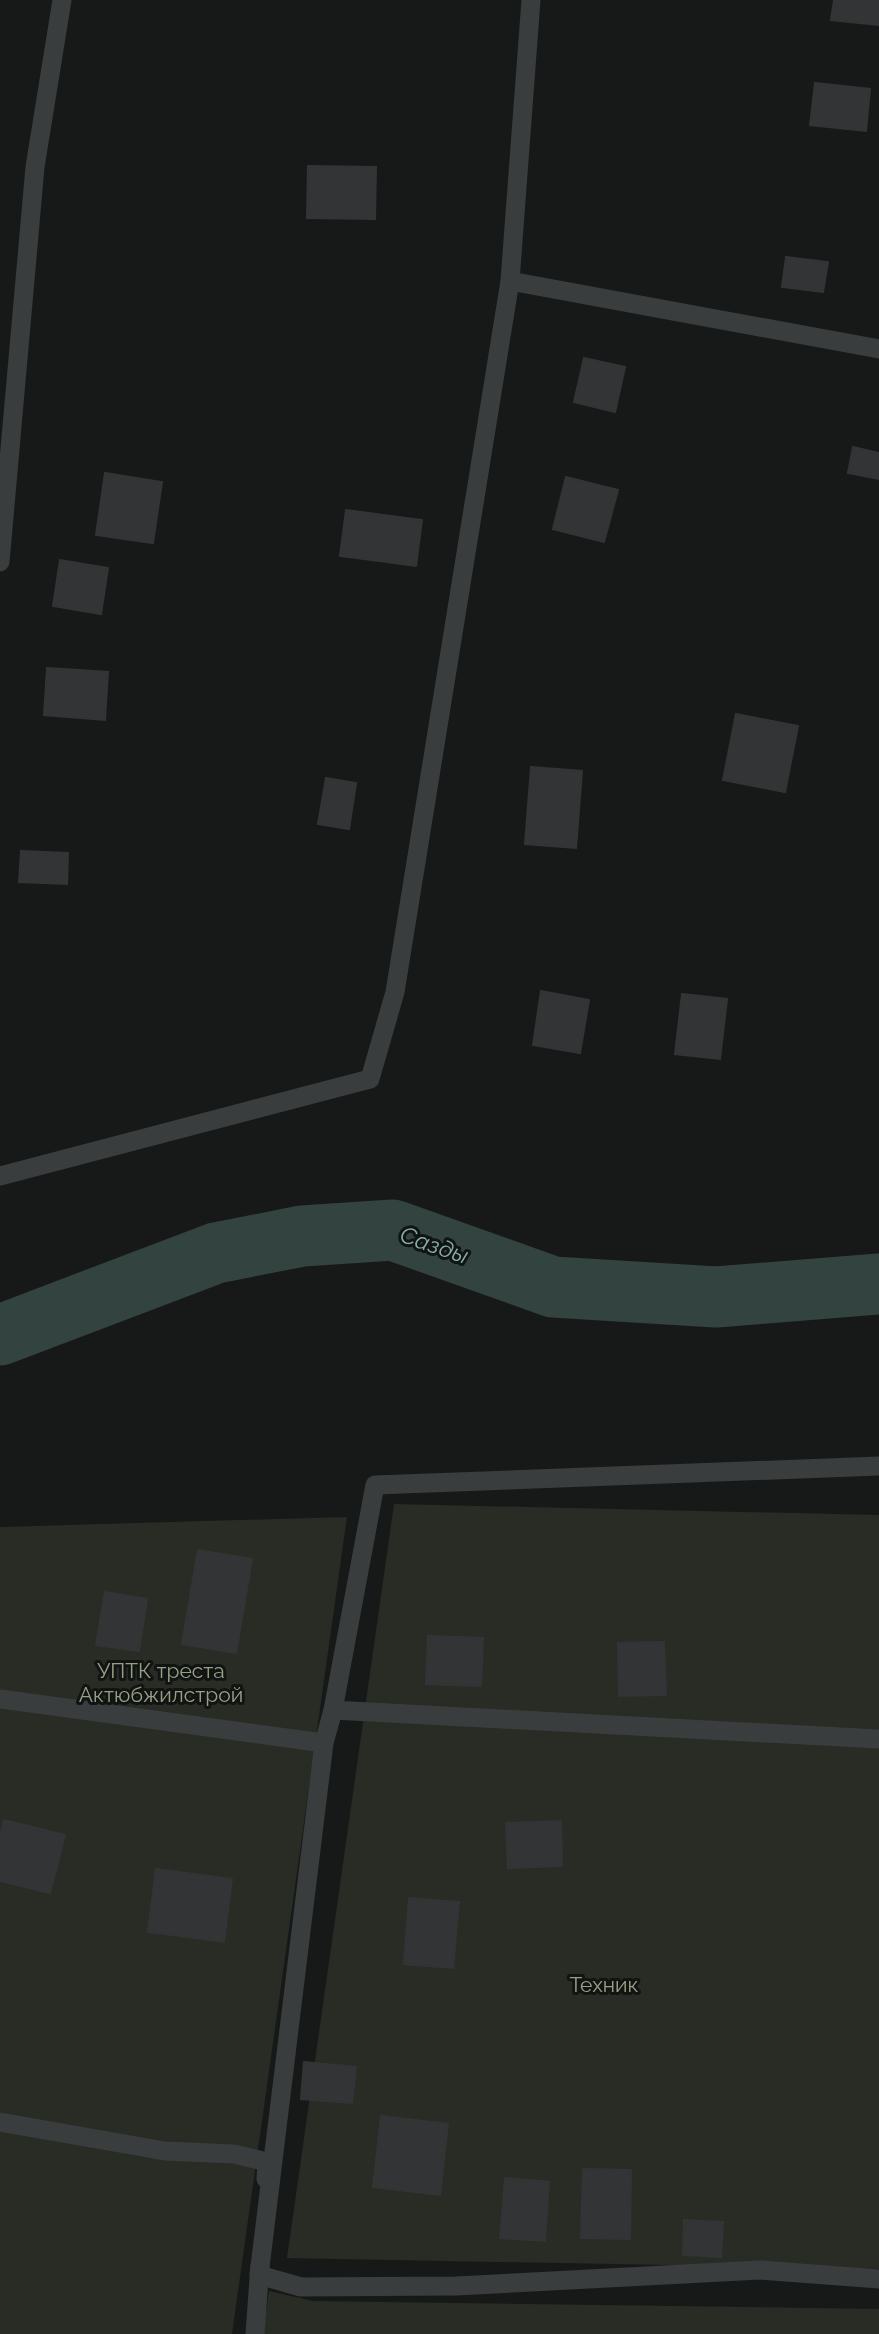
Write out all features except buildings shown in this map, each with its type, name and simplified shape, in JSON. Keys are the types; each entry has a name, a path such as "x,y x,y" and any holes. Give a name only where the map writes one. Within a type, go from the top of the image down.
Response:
{"lane":[{"path":"0,562 35,167 62,0"},
{"path":"0,1176 370,1079 395,992 510,281 531,0"},
{"path":"510,281 879,349"},
{"path":"259,2275 324,1743 333,1710 375,1485 879,1466"},
{"path":"0,1699 324,1743"},
{"path":"333,1710 879,1739"},
{"path":"0,2122 165,2151 234,2154 267,2162 255,2334"},
{"path":"259,2275 301,2287 456,2286 760,2270 879,2279"}],"green space":[{"name":"Техник","path":"394,1504 879,1515 879,2269 287,2258"},
{"name":"УПТК треста Актюбжилстрой","path":"347,1517 232,2334 0,2334 0,1527"},
{"path":"269,2291 313,2301 879,2309 879,2334 263,2334"}],"waterway":[{"name":"Сазды","path":"0,1335 216,1253 302,1236 393,1230 553,1287 716,1297 879,1284"}]}
